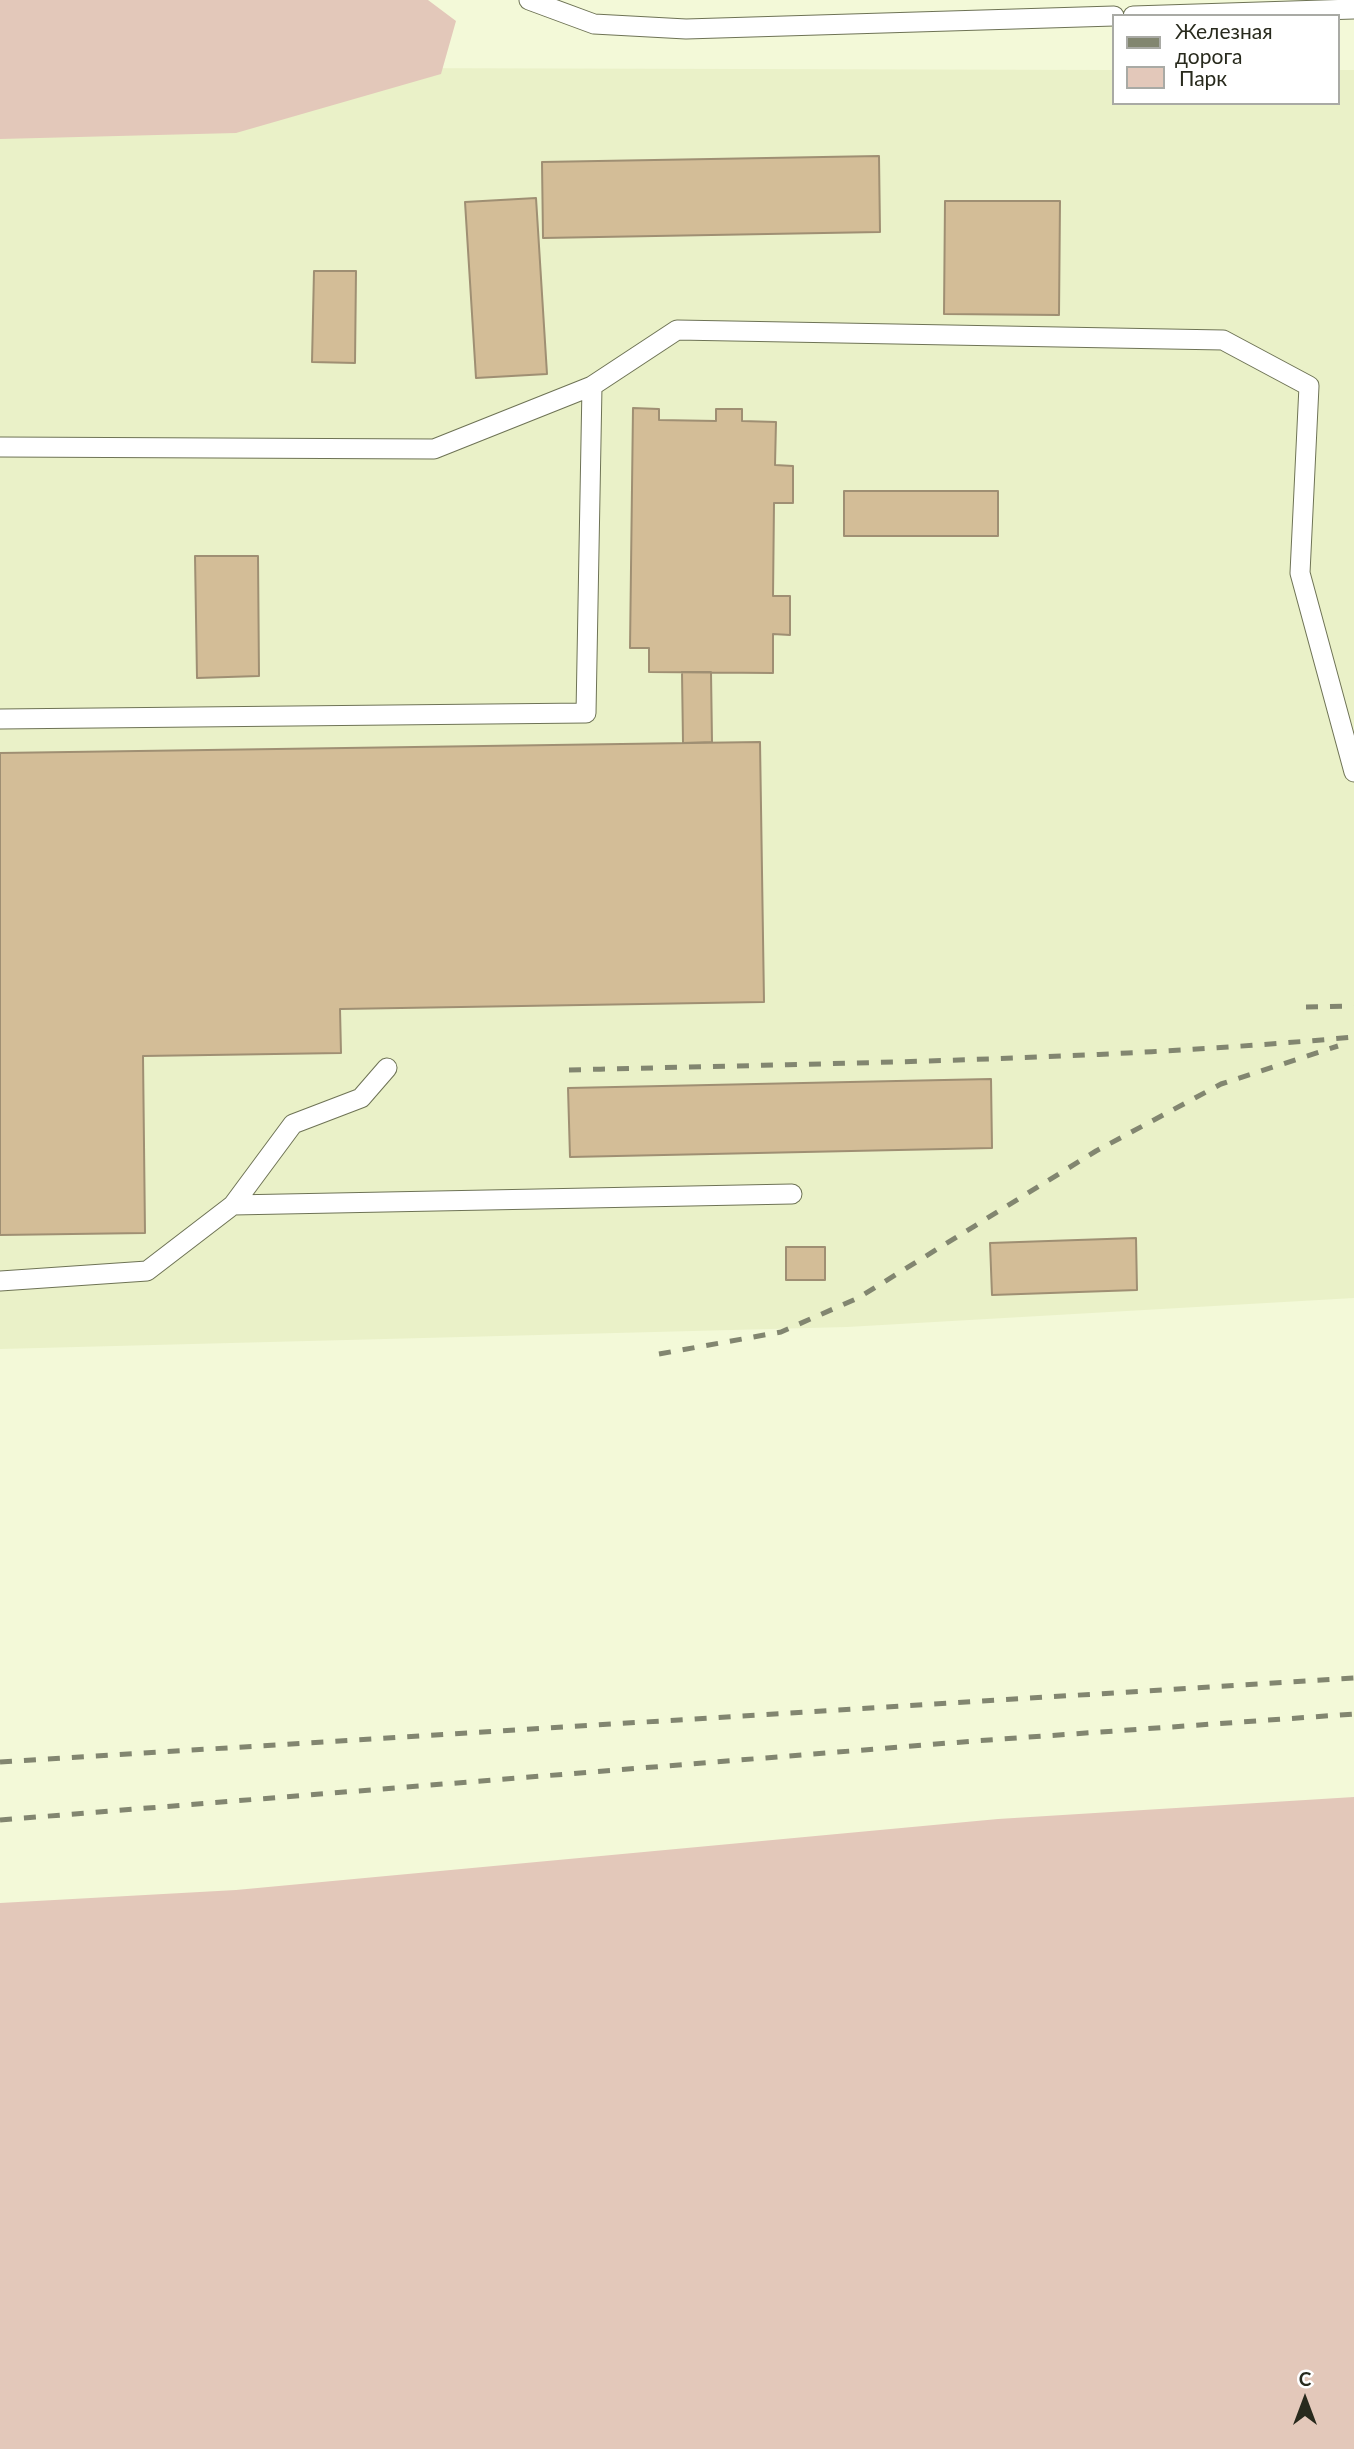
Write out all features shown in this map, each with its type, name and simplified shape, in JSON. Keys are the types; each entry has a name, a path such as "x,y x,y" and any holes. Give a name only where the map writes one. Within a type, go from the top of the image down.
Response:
{"lane":[{"path":"529,0 594,24 686,29 1112,16"},
{"path":"1196,14 1354,9"},
{"path":"0,447 433,449 592,386 677,330 1223,340 1309,386 1300,573 1354,772"},
{"path":"0,719 586,713 592,386"},
{"path":"0,1281 147,1271 233,1205 293,1124 361,1098 387,1068"},
{"path":"233,1205 792,1194"}],"shaded area":[{"path":"0,67 1112,70 1112,105 1340,105 1340,70 1354,70 1354,1298 847,1327 0,1349"}],"green space":[{"path":"0,0 428,0 456,21 441,74 236,133 0,139"},
{"path":"1354,1797 1354,2449 0,2449 0,1903 236,1890 998,1819"}],"building":[{"path":"879,156 880,232 543,238 542,162"},
{"path":"536,198 547,374 476,378 465,202"},
{"path":"945,201 1060,201 1059,315 944,314"},
{"path":"314,271 356,271 355,363 312,362"},
{"path":"633,408 659,409 659,420 716,421 716,409 742,409 742,421 776,422 775,465 793,466 793,503 774,503 773,596 790,596 790,635 773,634 773,673 649,672 649,648 630,648"},
{"path":"844,491 998,491 998,536 844,536"},
{"path":"195,556 258,556 259,676 197,678"},
{"path":"682,672 711,672 712,742 683,743"},
{"path":"760,742 764,1002 340,1009 341,1053 143,1056 145,1233 0,1235 0,753"},
{"path":"991,1079 992,1148 570,1157 568,1088"},
{"path":"1136,1238 1137,1290 992,1295 990,1243"},
{"path":"786,1247 825,1247 825,1280 786,1280"}],"railway":[{"path":"1306,1007 1354,1006"},
{"path":"569,1070 1060,1056 1354,1037"},
{"path":"659,1354 781,1332 858,1298 1096,1151 1221,1084 1338,1046"},
{"path":"0,1762 1354,1678"},
{"path":"0,1820 974,1741 1354,1714"}]}
